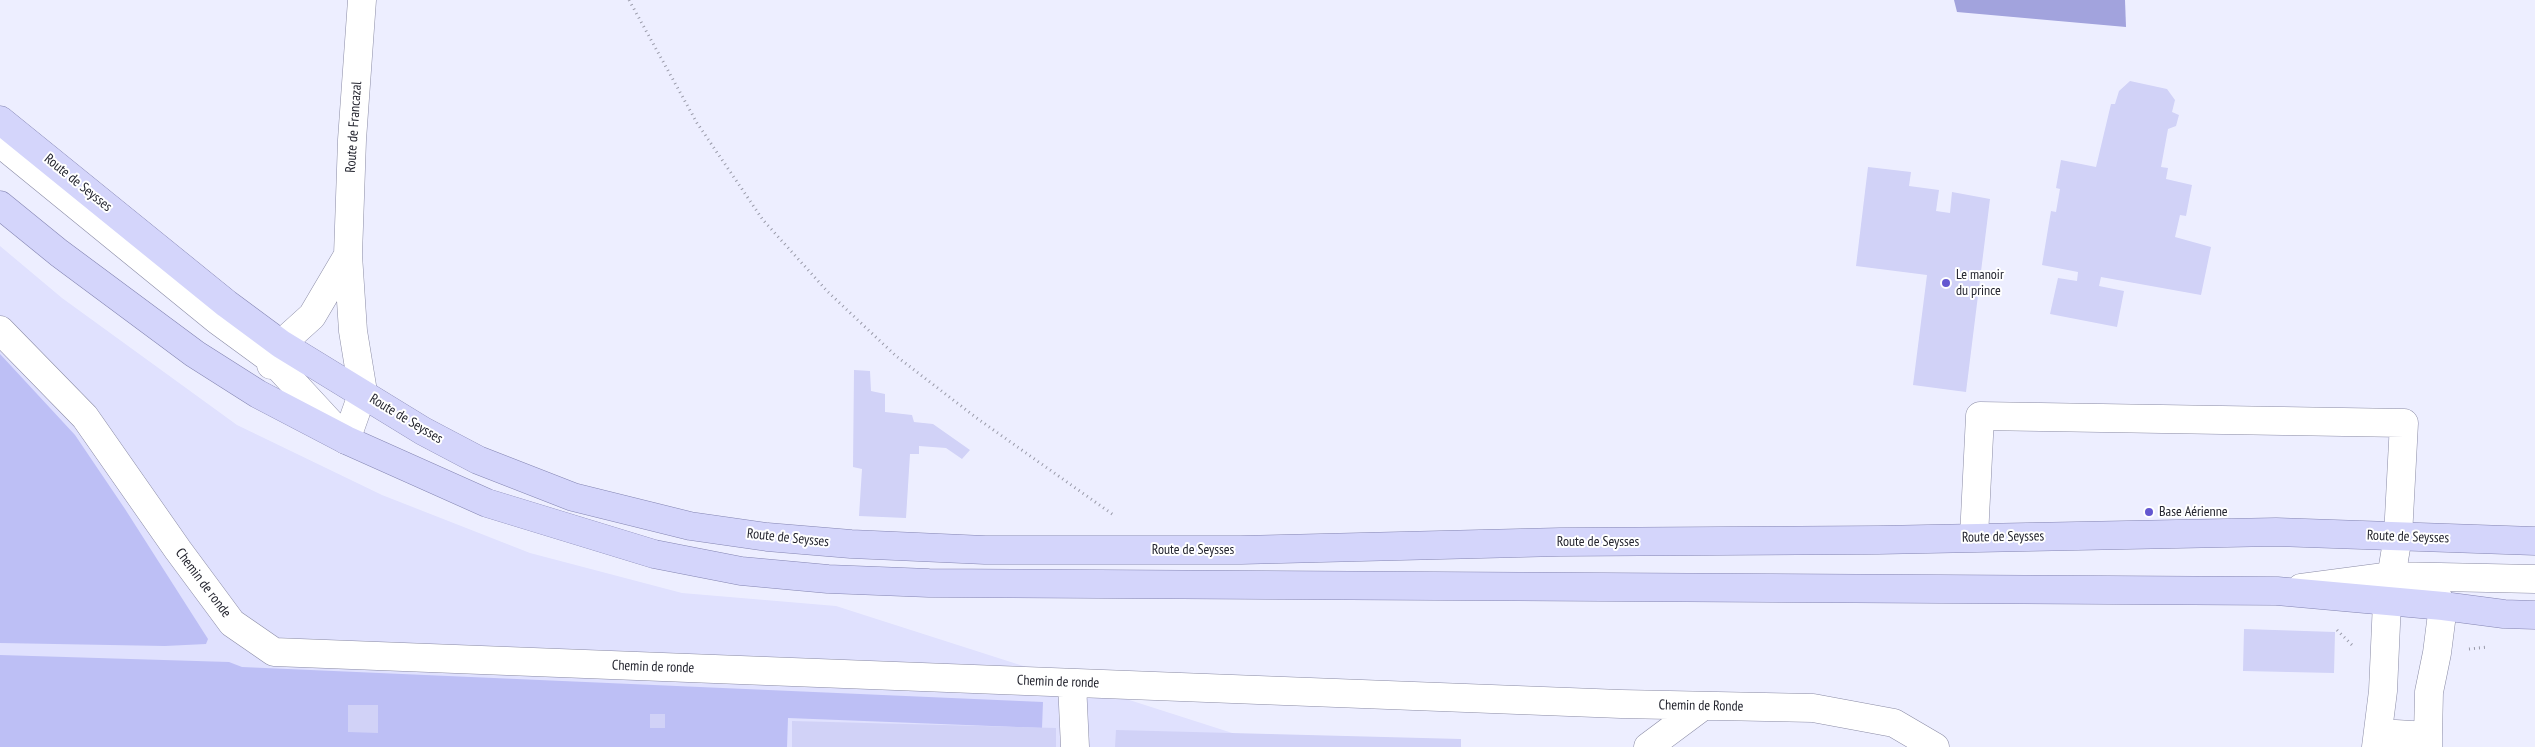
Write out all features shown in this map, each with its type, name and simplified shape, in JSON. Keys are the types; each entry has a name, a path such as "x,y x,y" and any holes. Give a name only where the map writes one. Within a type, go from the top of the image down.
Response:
{"main road":[{"name":"Route de Seysses","path":"0,120 227,304 277,353 363,392 422,431 478,460 573,497 690,526 767,537 851,544 985,550 1241,550 1560,542 2276,532 2535,541"},
{"name":"Route de Seysses","path":"0,205 59,253 195,354 258,394 346,440 487,502 654,554 741,571 828,579 929,583 2277,591 2389,589 2443,606 2504,614 2535,615"}],"street":[{"name":"Route de Francazal","path":"346,440 363,392 353,330 348,255 352,140 362,0"},
{"name":"Route de Seysses","path":"0,143 217,320 277,353 346,440"},
{"name":"Route de Francazal","path":"258,394 277,353 312,316 348,255"},
{"name":"Chemin de ronde","path":"0,330 85,417 178,550 232,623 274,652 1458,697"},
{"path":"1974,537 1980,416 2404,423 2398,536 2389,589 2378,740 2428,741 2429,692 2437,653 2443,606 2398,536"},
{"name":"Route de Seysses","path":"2389,589 2423,577 2535,579"},
{"path":"1072,683 1075,747"},
{"name":"Chemin de Ronde","path":"1458,697 1813,708 1894,723 1935,747"},
{"path":"1648,747 1703,706"}],"path":[{"path":"629,0 696,123 763,220 828,292 896,356 978,419 1122,520"}],"shaded area":[{"path":"1954,0 2125,0 2126,27 1957,12"},
{"path":"0,246 62,298 237,425 382,495 530,553 682,593 836,606 1276,747 0,747"},
{"path":"0,354 75,435 208,639 206,644 165,646 0,643"},
{"path":"0,655 229,662 242,667 1043,702 1042,728 788,718 787,747 0,747"}],"building":[{"path":"2130,81 2167,89 2175,100 2172,112 2179,115 2176,126 2168,129 2161,167 2168,168 2166,179 2192,185 2186,216 2180,215 2175,237 2211,247 2201,295 2101,277 2099,286 2124,291 2117,327 2050,314 2058,278 2077,281 2078,272 2042,265 2051,211 2056,212 2060,189 2056,188 2061,160 2096,167 2111,104 2115,104 2119,91"},
{"path":"1868,167 1911,172 1909,186 1939,190 1936,211 1950,213 1952,192 1990,199 1966,392 1913,385 1927,275 1856,266"},
{"path":"854,370 870,371 871,391 885,394 885,412 912,415 914,422 933,424 970,450 962,459 946,448 919,446 919,454 910,454 906,518 859,516 862,469 853,467"},
{"path":"2244,629 2335,632 2334,673 2243,671"},
{"path":"348,705 378,705 378,733 348,732"},
{"path":"650,714 665,714 665,728 650,728"},
{"path":"792,721 1056,728 1056,747 792,747"},
{"path":"1116,730 1461,739 1461,747 1115,747"}],"place":[{"name":"Le manoir du prince","path":"1946,283"},
{"name":"Base Aérienne","path":"2149,512"}]}
